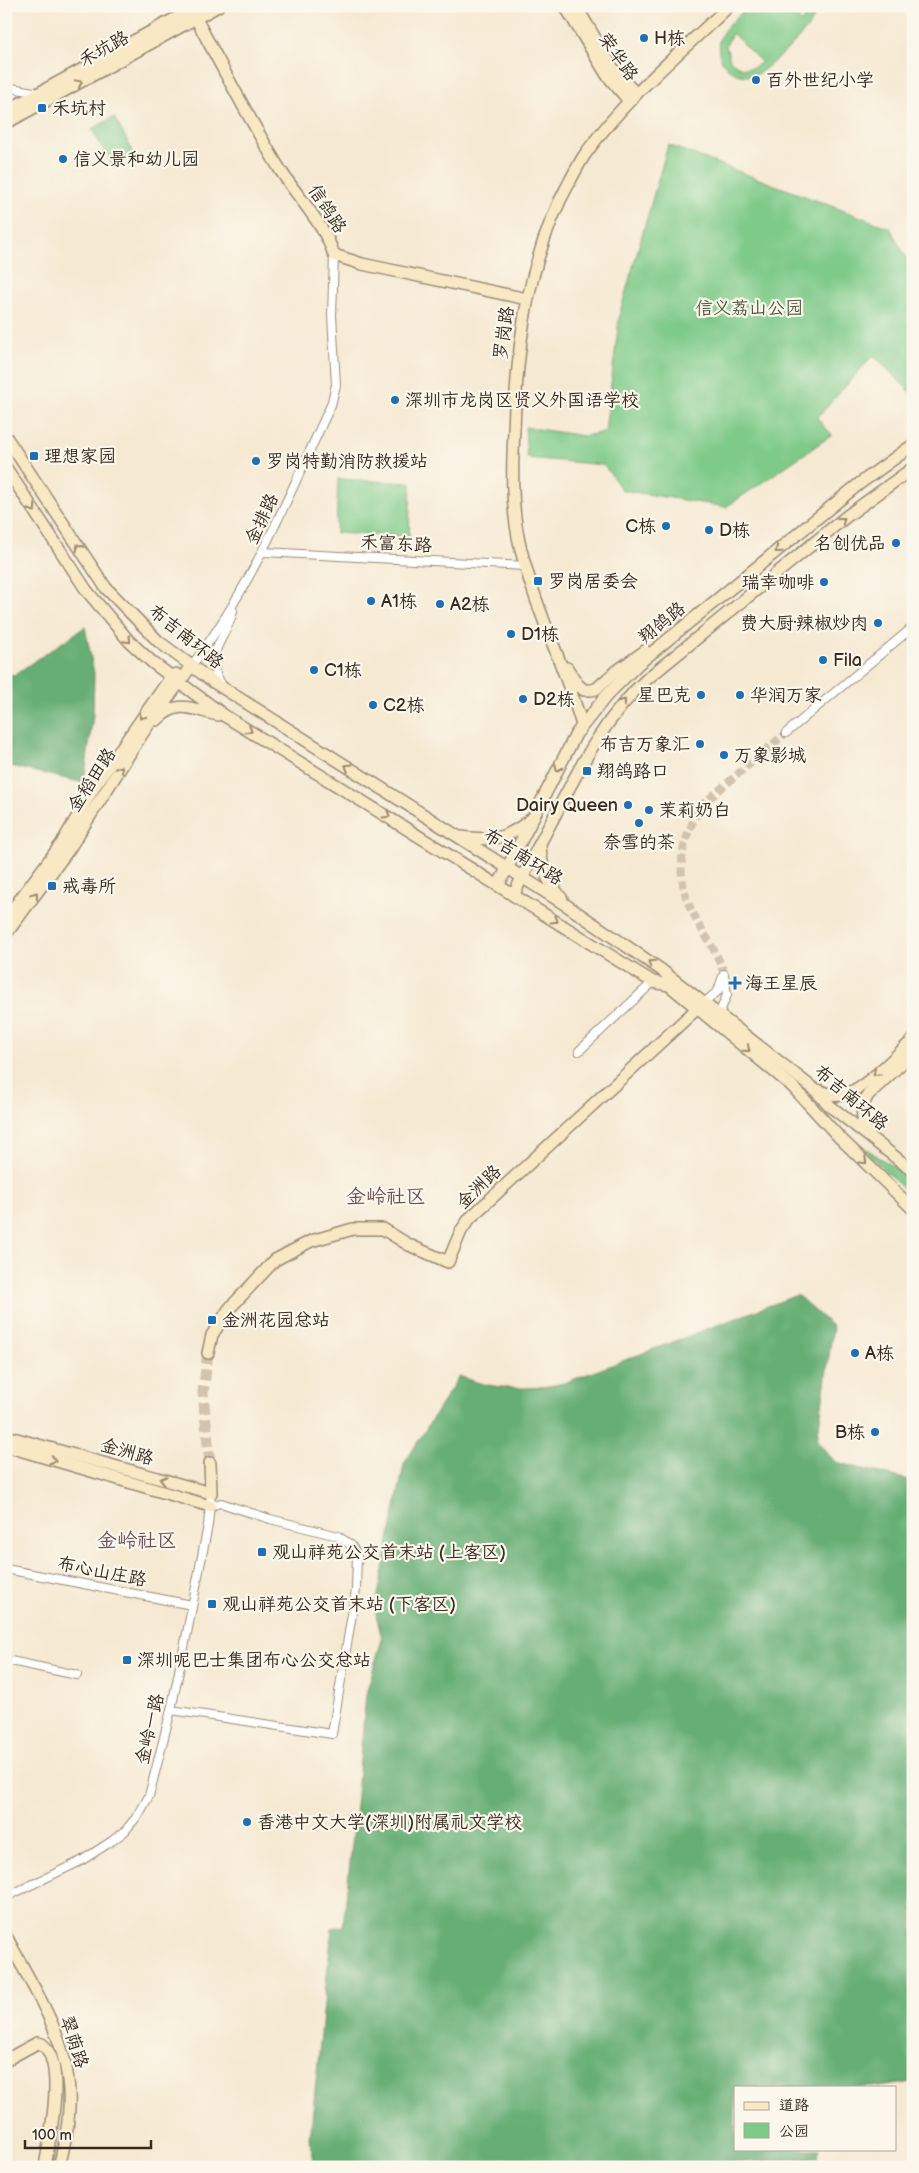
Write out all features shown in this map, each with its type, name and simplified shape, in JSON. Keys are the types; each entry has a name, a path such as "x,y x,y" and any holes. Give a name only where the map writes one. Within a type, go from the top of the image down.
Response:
{"street":[{"name":"禾坑路","path":"6,111 195,12 218,6"},
{"name":"荣华路","path":"565,6 606,76 632,97"},
{"name":"荣华路","path":"576,6 632,97"},
{"name":"罗岗路","path":"582,725 526,566 515,521 513,485 516,379 527,300 548,228 585,154 632,97 729,6"},
{"name":"禾坑路","path":"6,123 195,12"},
{"name":"信鸽路","path":"195,12 256,131 280,170 329,238 334,255 362,264 527,300"},
{"path":"6,88 40,93"},
{"name":"金排路","path":"192,665 235,604 264,552 332,405 336,385 332,315 334,255"},
{"name":"布吉南环路","path":"6,437 106,588 172,653 229,692 566,905 660,969 792,1086 839,1137 913,1209"},
{"name":"翔鸽路","path":"499,884 582,725 622,679 859,484 913,444"},
{"path":"6,468 97,603 128,641 175,680"},
{"name":"翔鸽路","path":"514,894 594,741 621,704 648,678 847,516 913,468"},
{"name":"禾富东路","path":"264,552 526,566"},
{"path":"229,692 218,678 213,660 217,646 230,623 235,604"},
{"path":"786,733 913,627"},
{"path":"558,655 578,685 584,690 591,690 596,689 643,652 663,644"},
{"name":"金稻田路","path":"6,918 62,843 96,784 175,680 192,665"},
{"name":"布吉南环路","path":"175,680 226,716 499,884 653,982 669,985 700,1005 719,1014 814,1089 830,1106 913,1171"},
{"name":"金稻田路","path":"6,934 69,849 175,680"},
{"path":"144,731 166,712 178,707 191,707 226,716"},
{"path":"457,837 488,840 500,838 533,818"},
{"path":"540,844 540,856 546,876 566,905"},
{"path":"700,1005 718,991 724,974 727,995 719,1014"},
{"path":"579,1051 653,982"},
{"name":"金洲路","path":"208,1352 212,1335 228,1309 275,1260 311,1241 353,1229 383,1229 409,1245 448,1262 460,1231 470,1218 700,1005"},
{"path":"814,1089 830,1095 841,1096 856,1089 913,1040"},
{"path":"870,1137 863,1124 863,1104 868,1096 913,1053"},
{"name":"金洲路","path":"6,1436 210,1493"},
{"name":"金洲路","path":"6,1446 216,1504"},
{"path":"210,1463 210,1493"},
{"name":"金岭一路","path":"6,1897 81,1861 125,1831 139,1814 150,1796 171,1710 192,1605 216,1504 210,1493"},
{"path":"171,1710 332,1734 356,1590 357,1555 351,1545 338,1536 216,1504"},
{"name":"布心山庄路","path":"6,1569 192,1605"},
{"path":"6,1660 77,1675"},
{"name":"翠荫路","path":"6,1936 53,2027 66,2066 68,2118 59,2167"},
{"path":"6,2060 37,2043 44,2045 48,2050 52,2064 55,2099 52,2133 45,2167"}],"green space":[{"path":"749,6 786,6 802,22 807,14 808,6 816,6 815,15 809,26 785,51 759,73 745,76 737,74 724,65 719,50 719,42 725,30","holes":["732,33 761,62 757,66 745,68 737,66 730,60 726,46"]},
{"path":"114,117 135,155 113,167 92,129"},
{"name":"信义荔山公园","path":"668,145 890,228 913,270 913,395 873,355 817,418 832,435 726,507 622,490 604,465 527,458 525,427 584,436 605,432 620,312"},
{"path":"338,479 411,483 409,537 336,533"},
{"path":"85,627 94,673 93,715 84,783 6,765 6,673 14,675"},
{"path":"856,1142 913,1180 913,1198 905,1190"},
{"path":"797,1295 833,1327 817,1441 835,1462 913,1481 913,2082 886,2086 734,2086 734,2150 820,2150 817,2158 669,2167 314,2167 310,2139 332,1928 343,1926 366,1694 382,1639 375,1610 404,1464 459,1376 485,1384 511,1388 551,1386 564,1383"}],"tunnel":[{"path":"724,974 715,952 696,919 684,889 682,874 684,845 689,831 704,803 786,733"},
{"path":"208,1353 203,1393 210,1463"}],"place":[{"name":"H栋","path":"644,38"},
{"name":"百外世纪小学","path":"756,80"},
{"name":"禾坑村","path":"42,108"},
{"name":"信义景和幼儿园","path":"63,159"},
{"name":"深圳市龙岗区贤义外国语学校","path":"395,400"},
{"name":"理想家园","path":"34,456"},
{"name":"罗岗特勤消防救援站","path":"256,461"},
{"name":"C栋","path":"666,526"},
{"name":"D栋","path":"709,530"},
{"name":"名创优品","path":"896,543"},
{"name":"罗岗居委会","path":"538,581"},
{"name":"瑞幸咖啡","path":"824,582"},
{"name":"A1栋","path":"371,601"},
{"name":"A2栋","path":"440,604"},
{"name":"费大厨·辣椒炒肉","path":"878,623"},
{"name":"D1栋","path":"511,634"},
{"name":"Fila","path":"823,660"},
{"name":"C1栋","path":"314,670"},
{"name":"星巴克","path":"701,695"},
{"name":"华润万家","path":"740,695"},
{"name":"D2栋","path":"523,699"},
{"name":"C2栋","path":"373,705"},
{"name":"布吉万象汇","path":"700,744"},
{"name":"万象影城","path":"724,755"},
{"name":"翔鸽路口","path":"587,771"},
{"name":"Dairy Queen","path":"628,805"},
{"name":"茉莉奶白","path":"649,810"},
{"name":"奈雪的茶","path":"639,823"},
{"name":"戒毒所","path":"52,886"},
{"name":"海王星辰","path":"735,983"},
{"name":"金洲花园总站","path":"212,1320"},
{"name":"A栋","path":"855,1353"},
{"name":"B栋","path":"875,1432"},
{"name":"观山祥苑公交首末站 (上客区)","path":"262,1552"},
{"name":"观山祥苑公交首末站 (下客区)","path":"212,1604"},
{"name":"深圳呢巴士集团布心公交总站","path":"127,1660"},
{"name":"香港中文大学(深圳)附属礼文学校","path":"247,1822"}],"district":[{"name":"金岭社区","path":"386,1197"},
{"name":"金岭社区","path":"137,1541"}]}
